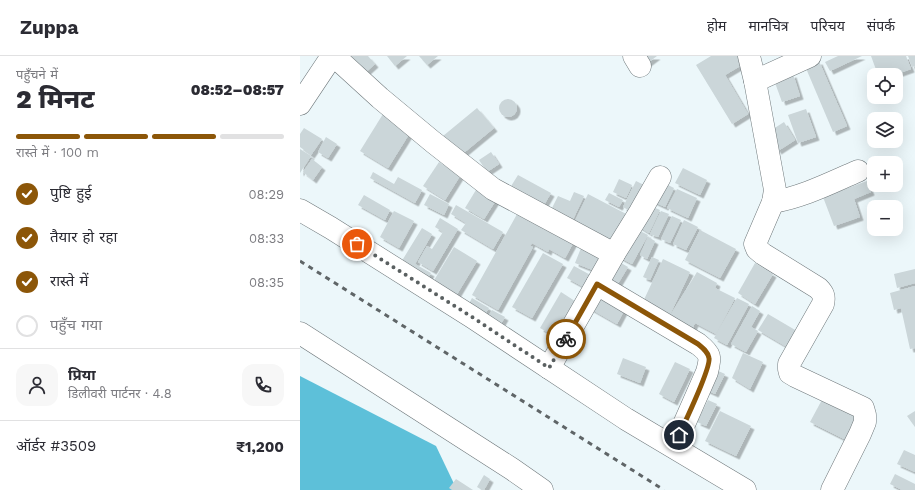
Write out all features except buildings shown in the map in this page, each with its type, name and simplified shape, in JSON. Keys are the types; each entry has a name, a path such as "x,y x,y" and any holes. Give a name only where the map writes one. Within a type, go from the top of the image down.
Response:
{"street":[{"path":"300,104 333,56 380,98 493,189 614,254"},
{"path":"749,56 775,190 773,202 755,244 757,249 763,254 818,288 823,293 824,298 823,304 790,364 790,373 863,408 865,415 865,422 860,434 832,490"},
{"path":"755,81 788,60 810,56"},
{"path":"773,202 804,195 858,171"},
{"path":"549,368 660,177"},
{"path":"300,210 338,232 465,313 626,419 745,490"},
{"path":"597,284 698,344 706,351 710,359 707,372 674,447"},
{"path":"300,333 512,468 542,490"}],"shaded area":[{"path":"300,376 436,446 457,490 300,490"}],"railway":[{"path":"300,261 664,490"}],"way so far":[{"path":"357,244 549,368 566,339"}],"route":[{"path":"566,339 597,284 698,344 706,351 710,359 707,372 679,435"}]}
